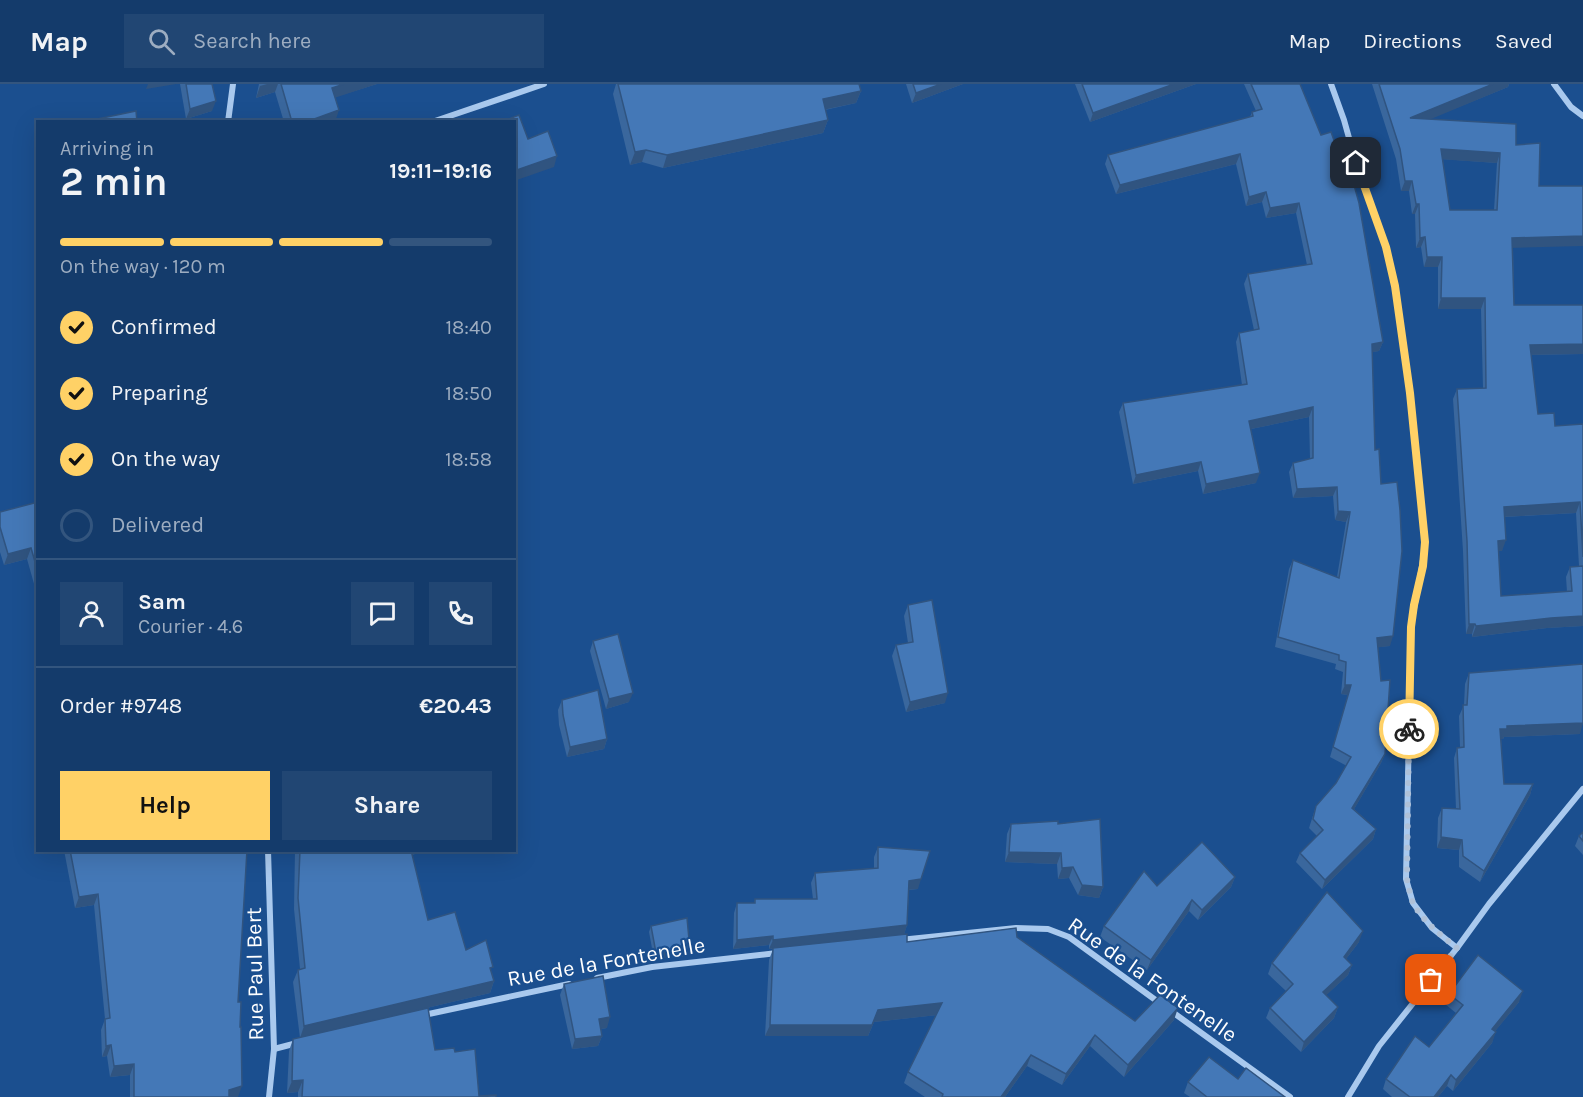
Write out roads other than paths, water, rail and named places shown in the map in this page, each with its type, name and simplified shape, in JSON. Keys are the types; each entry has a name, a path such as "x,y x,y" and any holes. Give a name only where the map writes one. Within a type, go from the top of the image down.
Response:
{"street":[{"path":"228,120 233,84"},
{"path":"438,120 544,84"},
{"path":"1331,84 1386,247 1395,286 1410,393 1425,542 1423,566 1411,627 1407,879 1413,903 1432,928 1457,948"},
{"path":"1554,84 1571,107 1583,116"},
{"path":"1348,1097 1379,1046 1489,904 1583,789"},
{"name":"Rue Paul Bert","path":"268,852 274,1049 269,1097"},
{"name":"Rue de la Fontenelle","path":"894,941 1016,928 1048,929 1069,937 1290,1097"},
{"name":"Rue de la Fontenelle","path":"594,979 652,967 789,952"},
{"name":"Rue de la Fontenelle","path":"417,1016 572,984"},
{"path":"274,1049 307,1041"}]}
